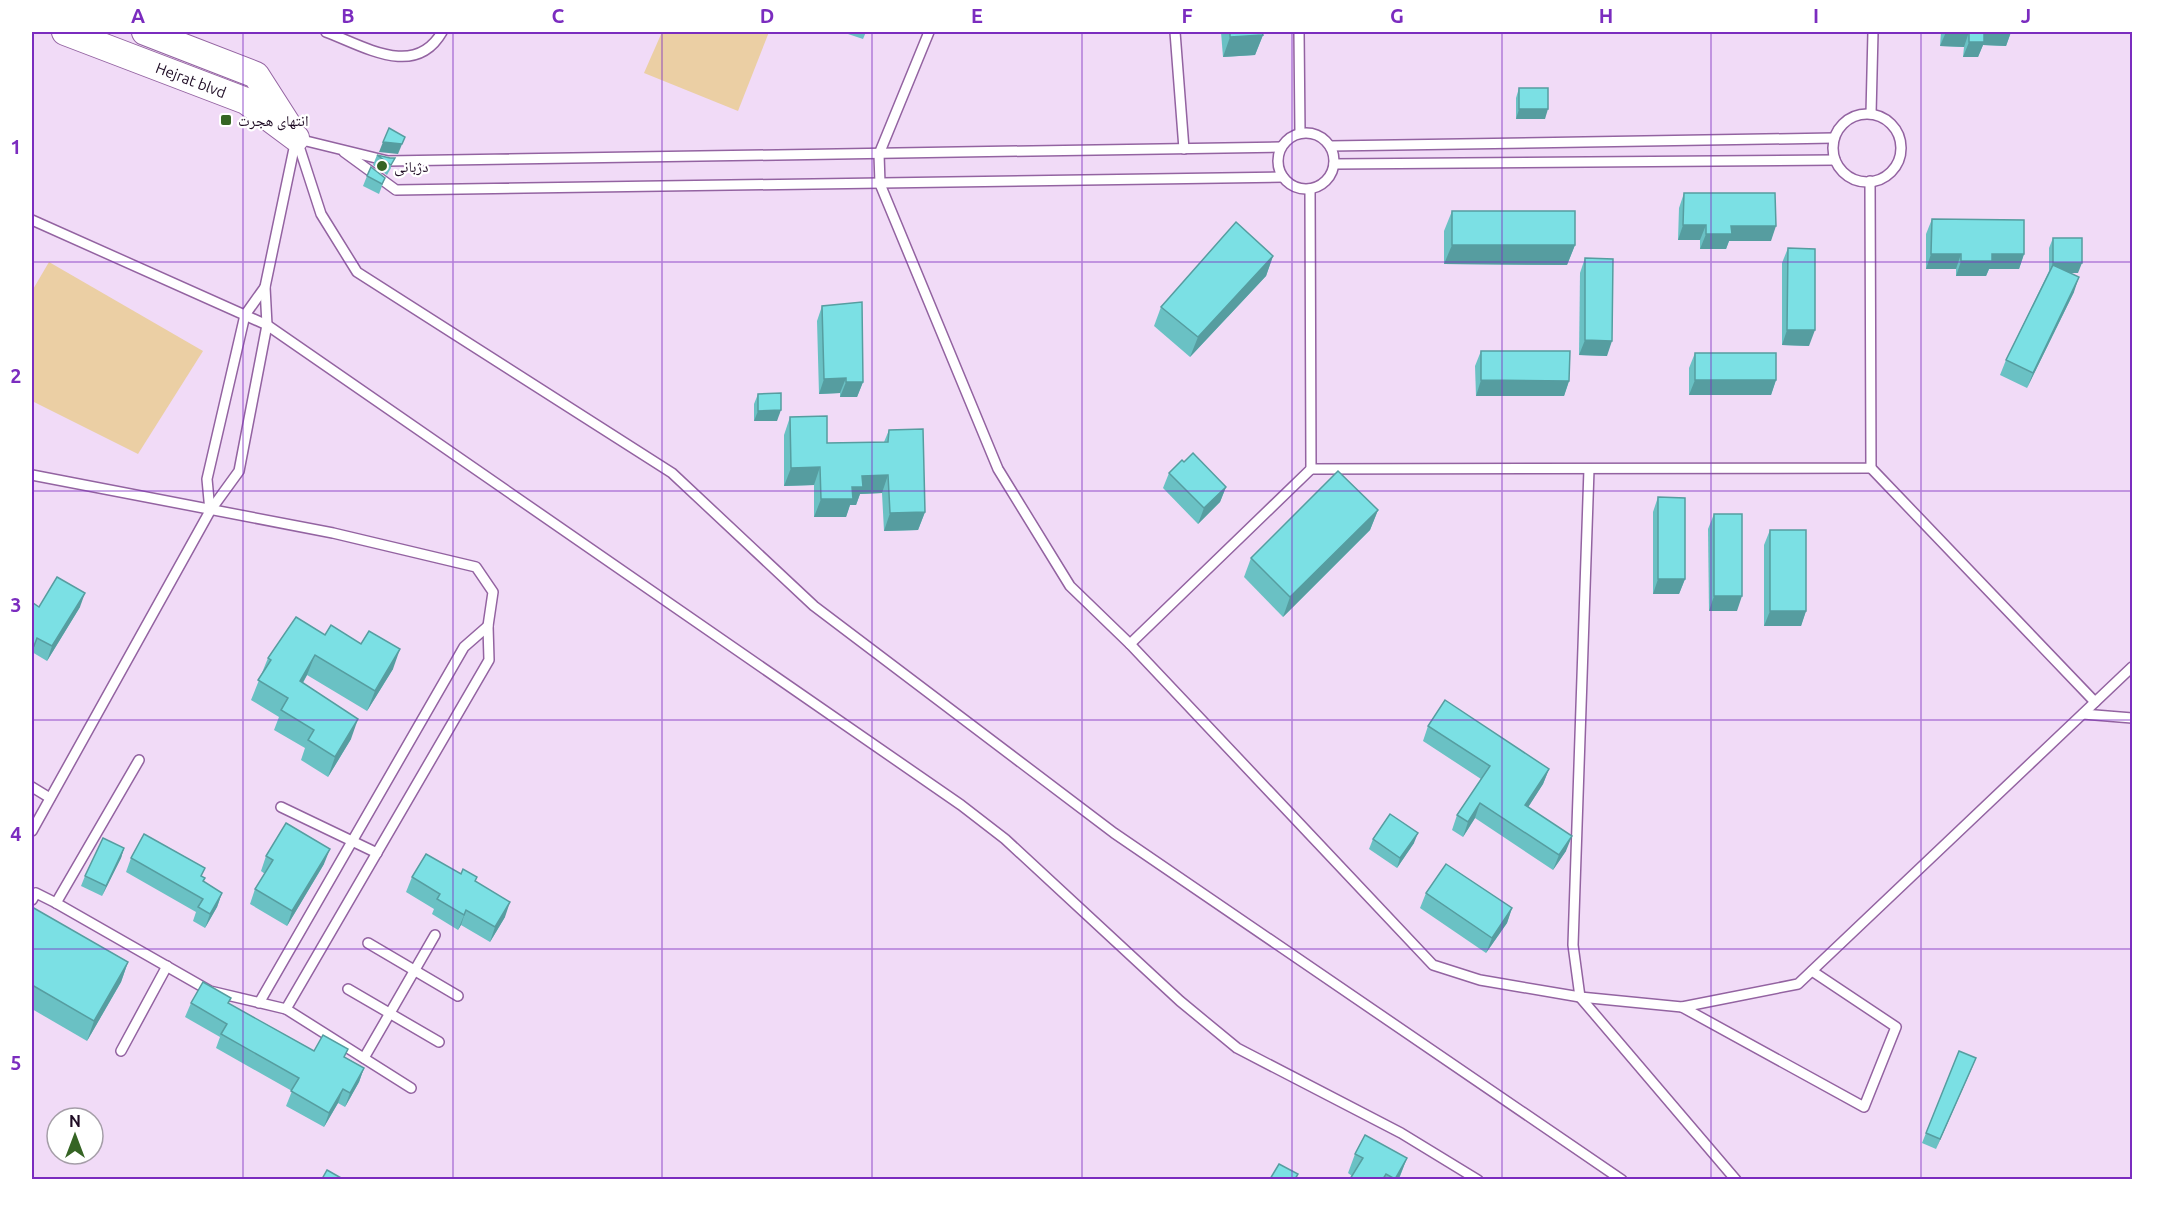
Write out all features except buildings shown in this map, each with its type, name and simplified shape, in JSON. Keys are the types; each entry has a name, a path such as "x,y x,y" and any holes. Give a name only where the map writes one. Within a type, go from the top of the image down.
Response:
{"main road":[{"name":"Hejrat blvd","path":"65,32 246,101 296,138"},
{"name":"Hejrat blvd","path":"145,32 256,75 296,138"}],"lane":[{"path":"326,32 394,58 408,58 435,45 442,32"},
{"path":"929,32 879,154 880,184 998,469 1070,586 1130,644 1433,965 1480,980 1580,998 1682,1007 1798,984 2133,667"},
{"path":"1174,32 1184,149"},
{"path":"1299,32 1300,133"},
{"path":"1871,114 1873,32"},
{"path":"1871,114 1891,123 1901,142 1900,153 1890,173 1870,181 1849,177 1835,160 1834,138 1848,119 1871,114"},
{"path":"1300,133 1317,135 1330,146 1334,164 1326,180 1310,189 1295,187 1283,177 1278,163 1281,147 1286,141 1300,133"},
{"path":"296,138 388,161 1281,147"},
{"path":"32,831 210,511 239,471 267,325 265,287 296,138"},
{"path":"296,138 321,214 357,272 672,473 814,606 1114,833 1622,1179"},
{"path":"1330,146 1834,138"},
{"path":"339,149 396,190 1283,177"},
{"path":"1334,164 1835,160"},
{"path":"1870,181 1871,468 2095,702"},
{"path":"1310,189 1311,469"},
{"path":"32,220 267,325 961,805 1005,839 1180,1001 1237,1048 1401,1132 1478,1179"},
{"path":"210,511 207,479 244,315 265,287"},
{"path":"1589,468 1574,945 1580,998 1736,1179"},
{"path":"1130,644 1311,469 1871,468"},
{"path":"32,475 333,533 476,567 493,592 488,626 489,660 286,1009"},
{"path":"259,1002 465,647 488,626"},
{"path":"2083,714 2133,718"},
{"path":"56,903 139,760"},
{"path":"32,787 50,798"},
{"path":"281,807 376,854"},
{"path":"32,900 36,893 56,903 210,991 286,1009 411,1088"},
{"path":"364,1058 435,935"},
{"path":"368,943 458,996"},
{"path":"121,1051 167,966"},
{"path":"1682,1007 1864,1107 1896,1027 1812,970"},
{"path":"348,989 439,1042"}],"shaded area":[{"path":"662,32 769,32 738,111 644,73"},
{"path":"49,262 203,351 138,454 32,401 32,291"}],"place":[{"name":"انتهای هجرت","path":"226,120"},
{"name":"دژبانی","path":"382,166"}]}
